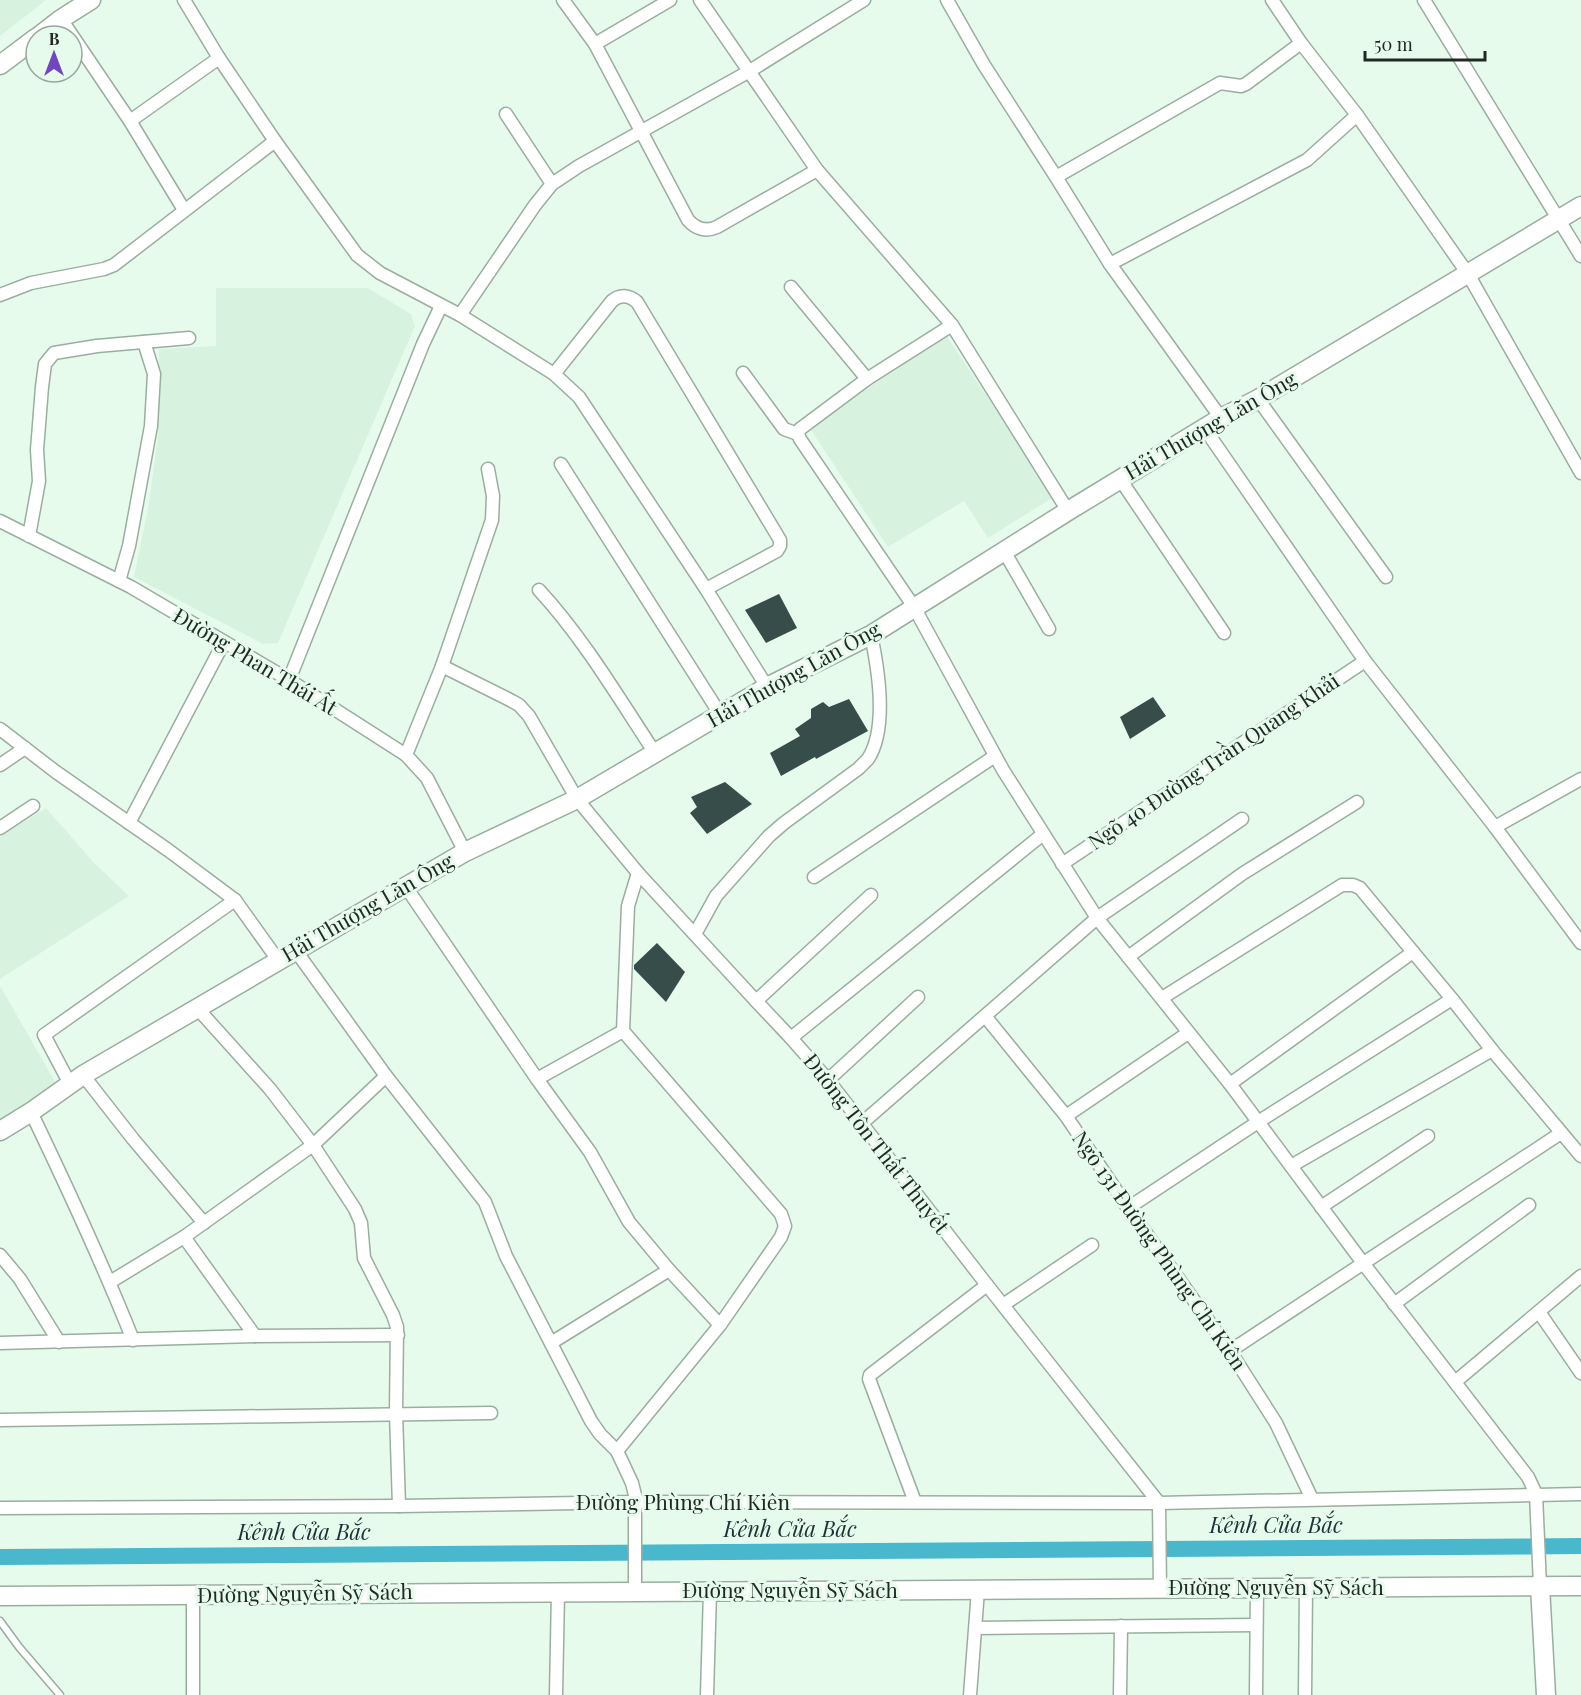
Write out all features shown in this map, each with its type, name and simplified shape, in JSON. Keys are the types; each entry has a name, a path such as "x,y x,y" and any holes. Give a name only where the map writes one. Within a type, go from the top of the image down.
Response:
{"street":[{"path":"55,24 91,0"},
{"path":"184,0 219,58 275,141 357,255 380,273 460,315 568,385 588,410 706,588 767,687"},
{"path":"563,0 595,44 688,220 696,228 702,230 717,227 817,170"},
{"path":"595,44 670,0"},
{"path":"700,0 817,170 952,325 1068,511"},
{"path":"460,315 535,205 552,184 579,166 748,72 864,0"},
{"path":"947,0 984,65 1110,264 1221,417"},
{"path":"1272,0 1357,115 1468,274 1581,473"},
{"path":"1424,0 1581,256"},
{"path":"62,19 130,121 184,210"},
{"path":"1056,177 1220,83 1240,86 1246,84 1302,43"},
{"path":"0,65 24,47"},
{"path":"130,121 219,58"},
{"path":"506,114 552,184"},
{"path":"1110,264 1306,160 1357,115"},
{"path":"0,295 31,283 114,265 275,141"},
{"name":"Hải Thượng Lãn Ông","path":"0,1131 77,1080 465,852 577,799 767,687 871,634 1221,417 1258,399 1581,206"},
{"path":"791,287 867,379"},
{"path":"554,374 615,298 624,296 633,298 637,302 780,540 777,551 706,588"},
{"path":"289,680 423,344 441,306"},
{"path":"798,434 800,429 867,379 952,325"},
{"path":"29,536 39,481 37,450 45,364 54,353 97,346 189,338"},
{"path":"119,581 129,546 151,426 154,374 144,342"},
{"path":"742,373 784,429 798,434 914,607 995,756 1097,918 1230,1084 1394,1304 1528,1477 1536,1494 1546,1695"},
{"path":"1258,399 1386,577"},
{"path":"1205,429 1365,661 1495,827 1581,943"},
{"path":"561,464 720,714"},
{"path":"406,754 442,666 492,520 493,496 488,468"},
{"path":"1120,479 1224,633"},
{"name":"Đường Phan Thái Ất","path":"0,521 131,587 289,680 406,754 427,778 465,852"},
{"path":"1004,551 1049,629"},
{"path":"539,590 577,635 655,753"},
{"path":"695,934 716,896 769,836 858,769 868,758 876,738 879,702 879,684 871,634"},
{"path":"129,823 224,642"},
{"name":"Ngõ 40 Đường Trần Quang Khải","path":"1062,864 1365,661"},
{"name":"Đường Tôn Thất Thuyết","path":"442,666 519,705 529,716 577,799 638,873 828,1080 1159,1503"},
{"path":"0,729 56,772 236,900 278,960"},
{"path":"0,765 25,748"},
{"path":"814,877 995,756"},
{"path":"1495,827 1581,779"},
{"path":"1128,957 1242,874 1357,802"},
{"path":"0,828 33,806"},
{"path":"861,1124 1097,918 1242,819"},
{"path":"791,1038 1043,834"},
{"path":"617,1451 720,1325 784,1232 784,1220 781,1214 623,1032 628,906 638,873"},
{"path":"1162,998 1342,885 1349,884 1360,888 1581,1156"},
{"path":"406,887 537,1079 590,1152 629,1222 669,1270 720,1325"},
{"path":"756,1001 871,895"},
{"path":"204,1223 133,1139 77,1080 44,1035 236,900"},
{"path":"296,951 386,1076 485,1202 506,1256 591,1421 617,1451 632,1484 636,1502 636,1591"},
{"path":"1230,1084 1413,952"},
{"path":"828,1080 918,997"},
{"path":"1128,1208 1452,999"},
{"path":"198,1009 254,1070 313,1145 359,1216 364,1258 393,1315 398,1335 396,1413 399,1506"},
{"name":"Ngõ 131 Đường Phùng Chí Kiên","path":"985,1016 1066,1116 1128,1208 1230,1351 1276,1423 1312,1499"},
{"path":"537,1079 623,1032"},
{"path":"1066,1116 1188,1033"},
{"path":"1291,1166 1492,1050"},
{"path":"110,1282 184,1237 313,1145 386,1076"},
{"path":"31,1112 82,1219 133,1340"},
{"path":"1230,1351 1561,1133"},
{"path":"1321,1207 1428,1136"},
{"path":"1394,1304 1529,1205"},
{"path":"184,1237 255,1336"},
{"path":"1003,1305 1092,1245"},
{"path":"0,1255 20,1279 59,1342"},
{"path":"551,1343 669,1270"},
{"path":"1455,1382 1581,1276"},
{"path":"915,1502 870,1375 987,1285"},
{"path":"1539,1312 1581,1373"},
{"path":"0,1343 255,1336 398,1335"},
{"path":"0,1420 491,1413"},
{"name":"Đường Phùng Chí Kiên","path":"0,1508 636,1502 1159,1503 1581,1494"},
{"path":"1159,1503 1160,1589"},
{"name":"Đường Nguyễn Sỹ Sách","path":"0,1596 1581,1586"},
{"path":"1305,1695 1306,1587"},
{"path":"1256,1695 1257,1588"},
{"path":"970,1695 978,1590"},
{"path":"707,1695 710,1591"},
{"path":"556,1695 558,1592"},
{"path":"193,1595 193,1695"},
{"path":"976,1628 1256,1625"},
{"path":"1120,1695 1121,1626"}],"lane":[{"path":"0,1621 60,1695"}],"shaded area":[{"path":"0,0 46,0 0,36"},
{"path":"216,288 368,288 411,314 415,326 278,643 263,644 134,577 148,508 158,437 159,349 216,346"},
{"path":"946,335 1054,497 988,538 964,501 888,547 811,430"},
{"path":"46,808 94,863 129,896 0,979 0,837"},
{"path":"0,986 57,1085 0,1120"}],"building":[{"path":"779,594 797,628 766,643 745,610"},
{"path":"1153,697 1166,716 1130,739 1120,717"},
{"path":"849,699 868,731 781,776 770,753 800,736 795,729 811,718 811,709 823,702 829,707"},
{"path":"725,782 752,804 707,834 690,813 697,807 691,797"},
{"path":"657,943 685,972 666,1002 634,969 634,965"}],"waterway":[{"name":"Kênh Cửa Bắc","path":"0,1557 1581,1546"}]}
